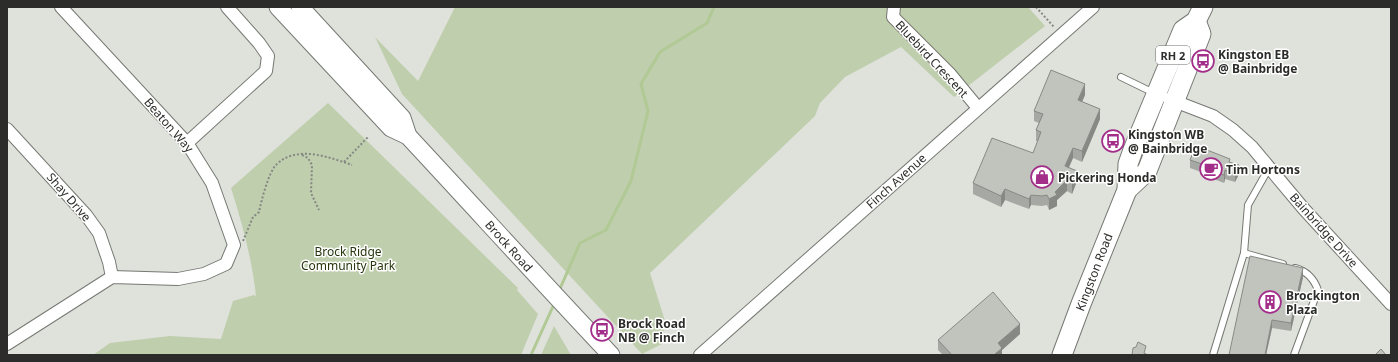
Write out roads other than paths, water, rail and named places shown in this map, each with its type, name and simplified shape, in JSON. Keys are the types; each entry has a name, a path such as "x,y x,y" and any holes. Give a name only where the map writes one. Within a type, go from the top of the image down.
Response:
{"main road":[{"name":"Brock Road","path":"278,7 391,128 408,136 612,355"},
{"name":"Brock Road","path":"300,7 402,118 408,136"},
{"name":"Kingston Road","path":"1062,355 1127,190 1128,164 1166,98 1183,30 1199,14"}],"street":[{"name":"Beaton Way","path":"62,7 187,143 212,183 234,245 226,264 204,274 178,280 112,277"},
{"path":"187,143 266,71 268,56 259,43 227,7"},
{"name":"Bluebird Crescent","path":"894,7 893,17 950,74 978,108"},
{"name":"Finch Avenue","path":"700,355 1093,7"},
{"name":"Bainbridge Drive","path":"1166,98 1213,116 1233,130 1252,147 1303,208 1391,304"},
{"name":"Shay Drive","path":"7,129 86,215 99,233 109,262 112,277"},
{"path":"7,344 112,277"}],"lane":[{"path":"1121,78 1166,98"},
{"path":"1213,355 1244,253 1248,205 1269,168"},
{"path":"1244,253 1301,269 1314,280 1318,290 1294,355"}],"waterway":[{"path":"559,291 580,243 606,230 631,181 648,111 641,84 660,52 707,23 714,7"},
{"path":"531,355 555,302"}],"place":[{"name":"Kingston EB @ Bainbridge","path":"1203,61"},
{"name":"Kingston WB @ Bainbridge","path":"1113,141"},
{"name":"Tim Hortons","path":"1211,169"},
{"name":"Pickering Honda","path":"1042,177"},
{"name":"Brockington Plaza","path":"1270,302"},
{"name":"Brock Road NB @ Finch","path":"602,330"}],"park label":[{"name":"Brock Ridge Community Park","path":"348,258"}]}
